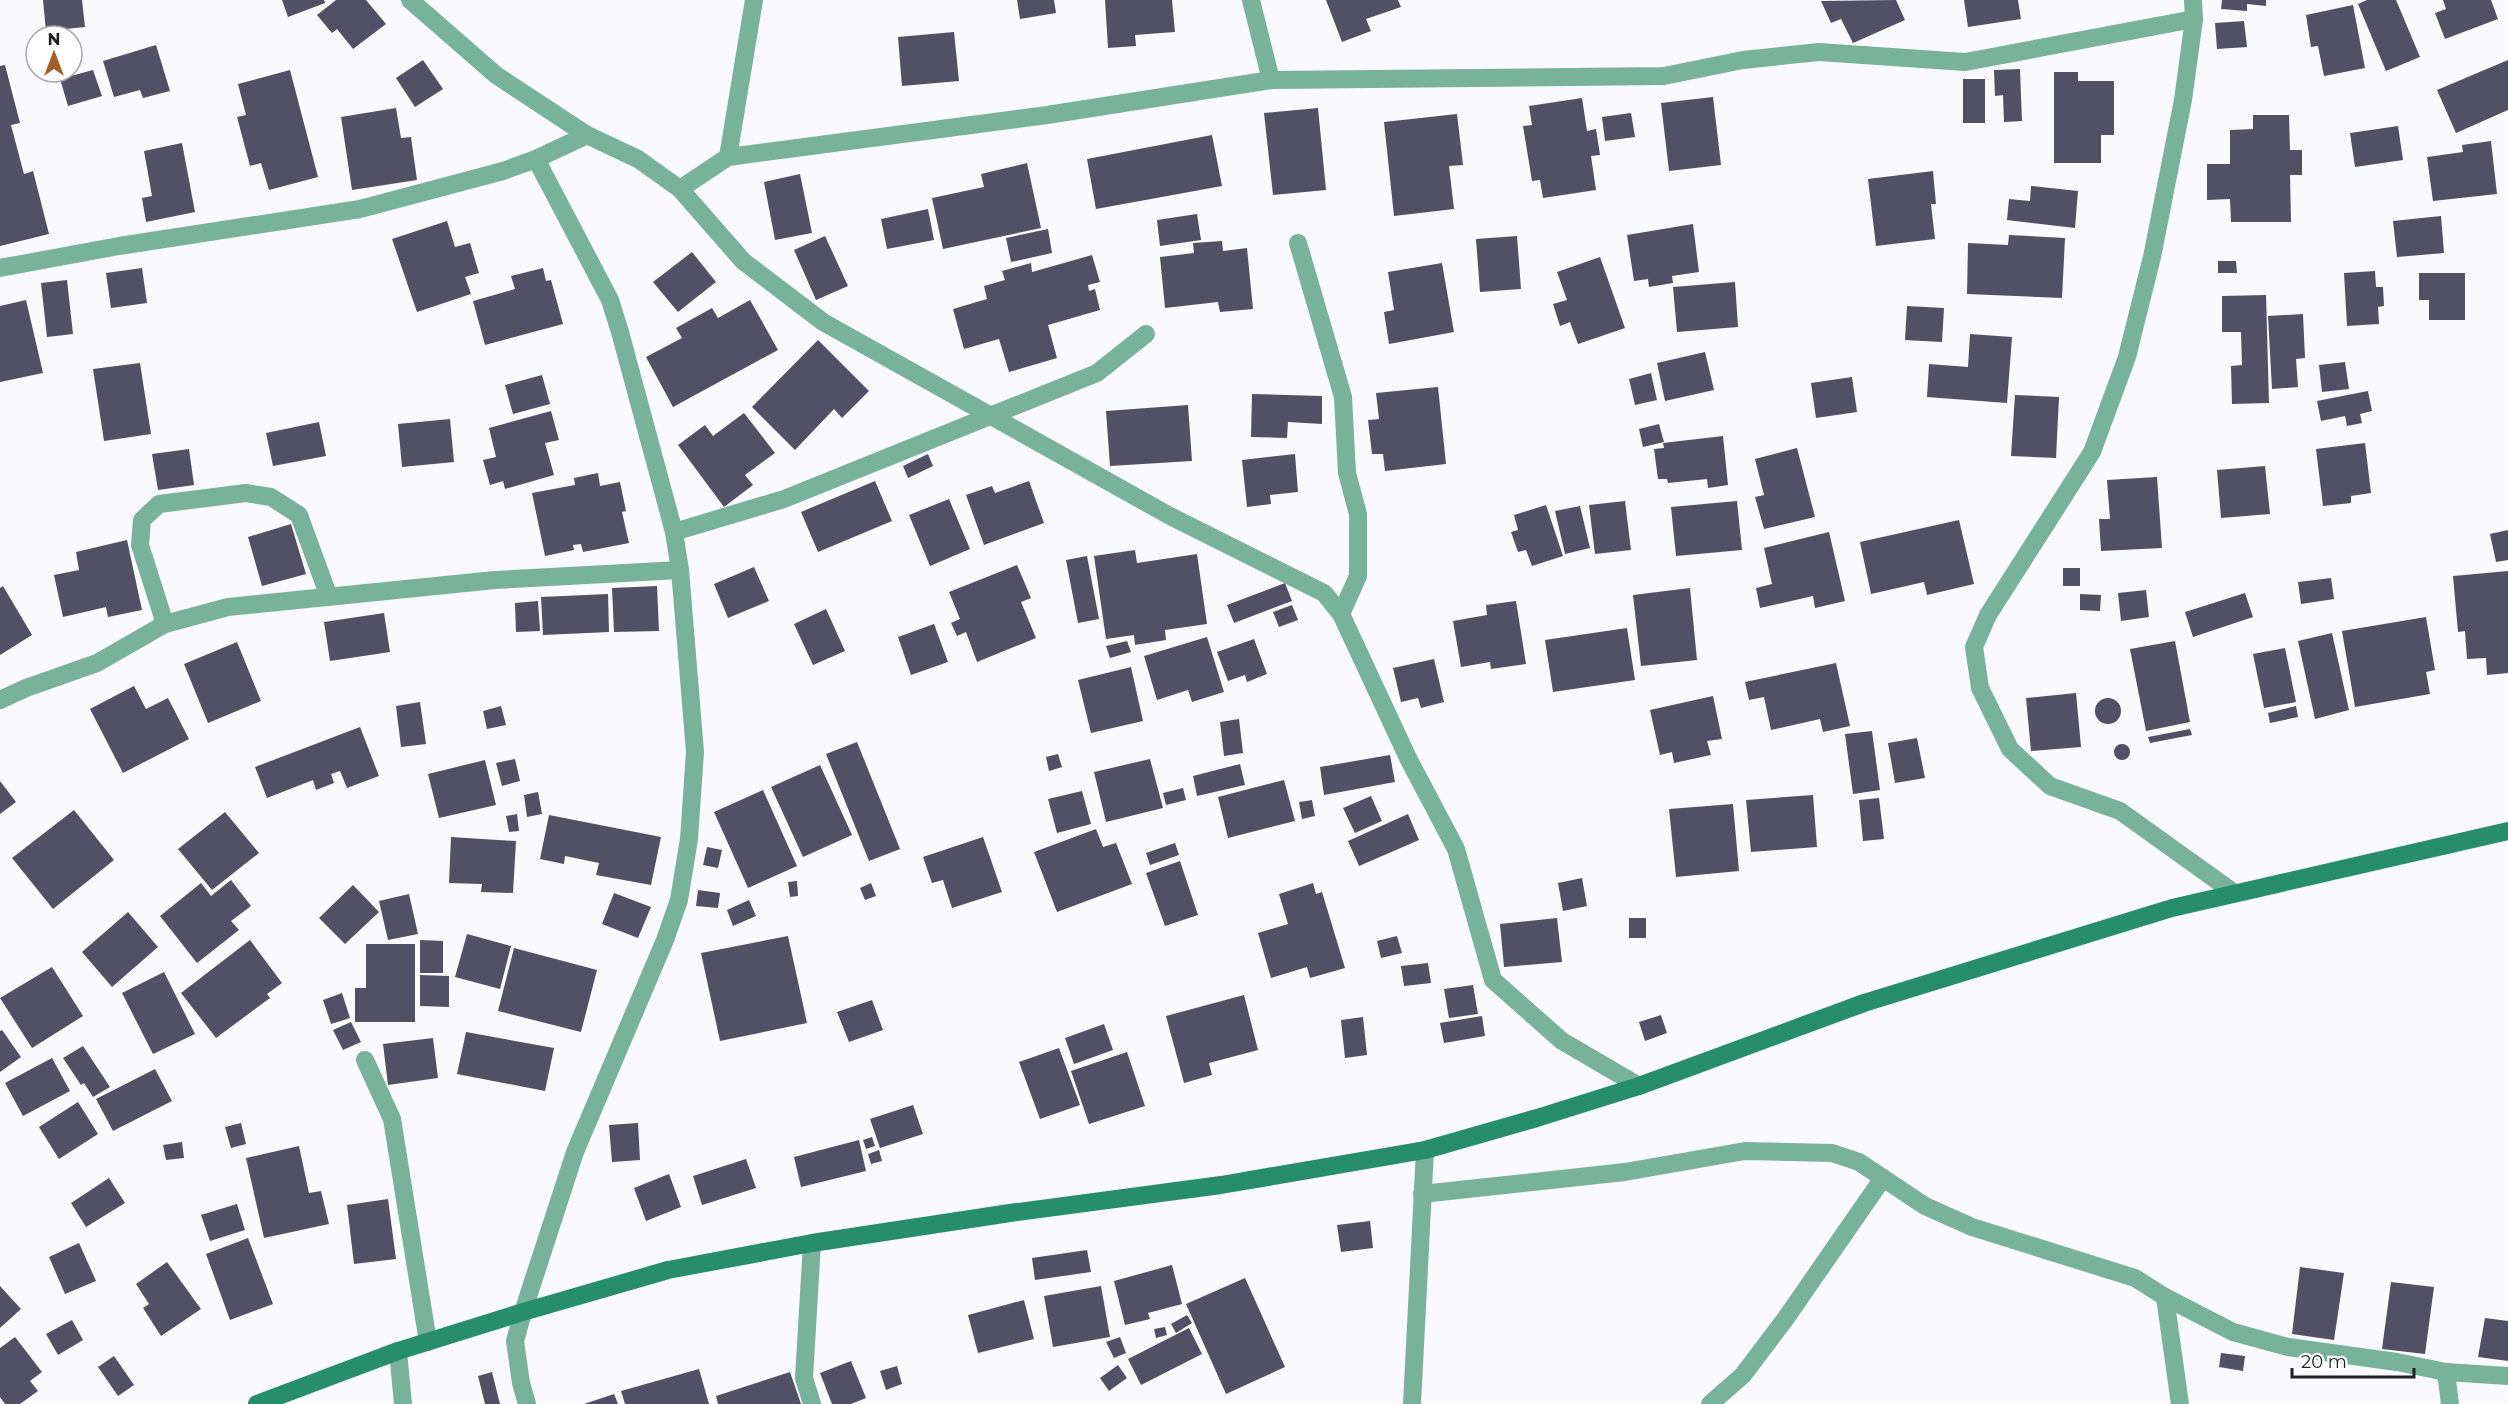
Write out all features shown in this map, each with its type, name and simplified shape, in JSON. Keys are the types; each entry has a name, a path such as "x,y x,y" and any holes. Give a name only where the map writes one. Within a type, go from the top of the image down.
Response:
{"street":[{"path":"410,0 496,75 587,135 638,159 680,189 742,261 823,322 1170,516 1324,592 1341,614 1408,758 1456,849 1493,980 1562,1041 1639,1086"},
{"path":"728,157 754,0"},
{"path":"1251,0 1271,80"},
{"path":"2193,0 2194,19 2176,133 2152,257 2127,357 2091,452 1988,615 1974,648 1980,688 2010,749 2050,786 2120,811 2233,892"},
{"path":"680,189 728,157 1047,115 1271,80 1664,76 1743,60 1819,52 1965,62 2194,19"},
{"path":"0,268 119,246 360,209 503,171 536,159 587,135"},
{"path":"527,1404 521,1383 515,1341 575,1152 665,940 679,900 689,839 695,752 680,570 674,532 610,300 536,159"},
{"path":"1298,243 1343,397 1347,473 1358,514 1358,576 1341,614"},
{"path":"674,532 784,499 1097,373 1146,334"},
{"path":"165,624 140,545 142,520 159,504 246,493 271,497 299,515 330,597"},
{"path":"0,700 26,688 97,663 165,624 228,607 495,580 680,570"},
{"path":"257,1404 398,1351 668,1270 812,1243 1010,1213 1221,1185 1425,1150 1639,1086 1864,1004 2172,908 2233,892 2508,831"},
{"path":"366,1060 392,1119 428,1342"},
{"path":"1412,1404 1425,1150"},
{"path":"1422,1194 1626,1172 1745,1151 1832,1153 1859,1162 1925,1206 1972,1227 2135,1278 2233,1332 2288,1347 2446,1371 2508,1376"},
{"path":"1710,1404 1743,1375 1786,1318 1883,1178"},
{"path":"812,1243 804,1378 812,1404"},
{"path":"2166,1297 2180,1404"},
{"path":"398,1351 403,1404"},
{"path":"2446,1371 2450,1404"}],"building":[{"path":"43,0 82,0 85,27 84,24 45,24"},
{"path":"282,0 324,0 325,3 288,17"},
{"path":"336,0 366,0 386,24 353,49 337,29 332,33 317,15"},
{"path":"1017,0 1054,0 1056,13 1020,19"},
{"path":"1105,0 1172,0 1175,32 1135,35 1136,46 1108,48"},
{"path":"1326,0 1398,0 1401,7 1366,19 1371,31 1342,42"},
{"path":"1896,0 1905,20 1853,43 1841,19 1831,23 1821,1"},
{"path":"1964,0 2018,0 2021,19 1968,27"},
{"path":"2222,0 2266,0 2266,6 2247,4 2247,11 2221,9"},
{"path":"2367,0 2396,0 2420,57 2386,71 2358,4"},
{"path":"2443,0 2491,0 2498,19 2445,39 2435,13 2446,9"},
{"path":"2353,5 2365,68 2324,76 2318,46 2311,47 2306,15"},
{"path":"2244,21 2247,47 2217,49 2215,23"},
{"path":"954,32 959,81 902,86 898,37"},
{"path":"156,45 170,91 143,98 140,90 114,97 103,61"},
{"path":"423,60 443,89 415,107 396,78"},
{"path":"2508,60 2508,110 2456,133 2437,90"},
{"path":"5,65 20,123 11,125 24,174 33,171 49,234 0,246 0,66"},
{"path":"2020,69 2022,121 2004,122 2003,95 1995,96 1994,70"},
{"path":"93,70 102,96 68,106 61,84 84,84 84,72"},
{"path":"290,70 318,177 269,190 261,163 250,166 237,117 246,115 238,84"},
{"path":"2054,72 2078,72 2078,81 2114,81 2114,135 2101,135 2101,163 2054,163"},
{"path":"1963,79 1985,79 1985,123 1963,123"},
{"path":"1713,97 1721,165 1669,171 1661,103"},
{"path":"1582,98 1587,131 1596,129 1600,155 1591,156 1596,190 1543,198 1540,180 1532,181 1523,126 1532,125 1529,106"},
{"path":"396,108 401,138 411,137 417,180 352,190 341,117"},
{"path":"1318,108 1326,190 1273,195 1264,113"},
{"path":"1631,113 1635,137 1605,141 1602,117"},
{"path":"1457,114 1463,165 1449,166 1454,209 1394,216 1384,122"},
{"path":"2253,115 2289,115 2290,150 2302,150 2302,175 2290,175 2291,222 2231,222 2230,199 2207,200 2207,164 2230,164 2230,130 2253,129"},
{"path":"2398,126 2403,160 2355,167 2350,133"},
{"path":"1212,135 1222,186 1096,209 1087,159"},
{"path":"2491,141 2497,194 2433,201 2427,157 2463,152 2462,145"},
{"path":"182,143 195,212 146,222 142,198 152,196 144,151"},
{"path":"1027,163 1041,228 943,249 932,198 984,187 981,174"},
{"path":"1933,171 1936,204 1931,204 1935,239 1876,246 1868,179"},
{"path":"800,174 812,233 775,240 764,182"},
{"path":"2031,186 2078,191 2075,228 2007,220 2009,199 2030,201"},
{"path":"928,209 934,240 887,249 881,219"},
{"path":"1197,214 1201,240 1160,246 1157,220"},
{"path":"2441,216 2444,253 2397,257 2393,221"},
{"path":"447,221 455,247 470,243 479,273 465,277 471,294 417,312 392,239"},
{"path":"1693,224 1699,272 1672,276 1673,283 1649,287 1648,279 1634,281 1627,235"},
{"path":"1048,229 1052,253 1011,262 1006,238"},
{"path":"2009,235 2065,238 2062,298 1967,294 1968,243 2008,245"},
{"path":"825,236 848,286 816,300 794,250"},
{"path":"1517,236 1521,289 1480,292 1476,239"},
{"path":"1222,241 1223,251 1247,248 1253,309 1220,312 1218,302 1165,308 1160,257 1194,253 1193,243"},
{"path":"692,252 716,282 678,312 653,282"},
{"path":"1092,255 1100,282 1088,285 1089,291 1095,289 1100,310 1048,325 1057,358 1009,372 999,339 964,349 953,309 987,299 984,286 1005,280 1002,271 1031,263 1032,272"},
{"path":"1600,257 1625,328 1578,344 1570,322 1560,326 1553,304 1567,300 1557,272"},
{"path":"2218,261 2236,261 2237,273 2218,273"},
{"path":"1442,263 1454,332 1389,344 1384,312 1394,310 1388,272"},
{"path":"142,268 147,303 111,308 106,273"},
{"path":"543,268 546,281 551,280 563,324 485,345 473,301 515,289 511,276"},
{"path":"2375,271 2376,287 2383,287 2384,306 2378,307 2379,324 2347,326 2344,273"},
{"path":"2419,273 2465,273 2465,320 2429,320 2429,300 2419,300"},
{"path":"67,280 73,334 47,337 41,283"},
{"path":"1735,282 1738,327 1677,332 1673,287"},
{"path":"2266,295 2269,403 2232,404 2231,366 2242,365 2241,332 2222,332 2222,296"},
{"path":"26,300 43,373 0,382 0,306"},
{"path":"750,300 778,350 673,407 646,357 682,338 676,328 712,308 718,318"},
{"path":"1907,306 1944,308 1942,342 1905,340"},
{"path":"2303,314 2305,358 2296,359 2298,387 2272,389 2268,316"},
{"path":"1970,334 2012,337 2007,403 1927,397 1929,364 1968,367"},
{"path":"818,340 869,391 842,418 834,409 795,450 752,407"},
{"path":"1705,352 1714,390 1665,401 1657,363"},
{"path":"2345,362 2349,389 2322,392 2319,365"},
{"path":"140,363 151,434 104,441 93,369"},
{"path":"1651,373 1657,400 1635,405 1629,379"},
{"path":"542,375 550,404 513,414 505,385"},
{"path":"1852,377 1857,412 1816,418 1811,383"},
{"path":"1438,387 1446,464 1385,471 1383,454 1372,454 1368,420 1379,419 1376,393"},
{"path":"2368,391 2372,411 2360,414 2362,423 2347,426 2345,416 2321,421 2317,401"},
{"path":"1252,394 1322,396 1322,424 1288,422 1287,438 1251,437"},
{"path":"2015,395 2059,397 2056,458 2011,456"},
{"path":"1188,405 1192,461 1110,466 1106,411"},
{"path":"551,411 559,440 545,443 554,475 505,489 503,481 490,485 483,460 496,457 489,428"},
{"path":"744,413 775,453 745,475 753,485 724,507 678,445 705,425 713,436"},
{"path":"450,419 454,462 402,467 398,424"},
{"path":"319,422 326,456 273,466 266,433"},
{"path":"1659,424 1664,442 1643,447 1639,429"},
{"path":"1723,436 1728,485 1708,488 1707,479 1668,483 1667,479 1658,479 1654,449 1664,448 1663,443"},
{"path":"2365,443 2371,493 2351,496 2351,503 2323,506 2316,449"},
{"path":"1797,448 1815,517 1764,529 1755,497 1764,495 1755,459"},
{"path":"189,449 194,485 158,490 152,454"},
{"path":"928,454 933,466 908,478 903,466"},
{"path":"1295,454 1298,492 1270,495 1271,504 1247,507 1242,460"},
{"path":"2265,466 2270,514 2221,518 2217,470"},
{"path":"598,473 600,486 620,482 626,511 622,512 629,543 583,552 581,544 573,545 574,550 545,556 532,493 575,485 574,478"},
{"path":"2157,477 2162,548 2101,551 2099,519 2110,519 2107,480"},
{"path":"875,481 892,521 818,552 801,512"},
{"path":"1029,481 1044,523 984,545 966,495 992,486 995,493"},
{"path":"949,499 970,549 930,566 909,515"},
{"path":"1625,501 1631,550 1595,554 1589,505"},
{"path":"1737,501 1742,550 1676,556 1671,507"},
{"path":"1546,505 1563,556 1532,566 1526,550 1518,552 1511,532 1518,530 1514,515"},
{"path":"1580,506 1590,548 1565,554 1555,511"},
{"path":"1959,520 1974,584 1927,595 1924,582 1871,594 1860,542"},
{"path":"291,524 306,574 262,586 248,537"},
{"path":"2508,530 2508,560 2496,562 2490,534"},
{"path":"1829,532 1845,601 1815,608 1813,596 1760,608 1756,588 1772,584 1764,548"},
{"path":"127,540 142,610 108,617 106,607 63,617 54,575 79,570 76,552"},
{"path":"1135,550 1137,563 1197,554 1207,624 1165,630 1166,640 1135,645 1134,635 1106,639 1094,556"},
{"path":"1087,556 1099,619 1078,623 1066,560"},
{"path":"1017,565 1031,598 1021,602 1036,638 977,662 966,632 957,636 951,623 960,619 949,592"},
{"path":"754,567 769,601 728,618 714,584"},
{"path":"2063,568 2080,568 2080,586 2063,586"},
{"path":"2508,571 2508,673 2487,675 2486,658 2467,659 2465,631 2458,632 2453,576"},
{"path":"2331,578 2334,599 2301,604 2298,582"},
{"path":"1285,583 1292,601 1234,623 1227,605"},
{"path":"3,586 32,635 0,655 0,588"},
{"path":"657,586 659,631 614,632 612,588"},
{"path":"1690,588 1697,660 1641,666 1633,595"},
{"path":"2146,590 2149,617 2121,621 2118,593"},
{"path":"2245,593 2253,617 2193,637 2185,612"},
{"path":"608,594 609,632 543,635 541,597"},
{"path":"2080,594 2101,595 2100,611 2080,610"},
{"path":"538,601 540,631 516,632 515,603"},
{"path":"1516,601 1526,664 1491,669 1490,662 1461,667 1453,621 1487,615 1486,605"},
{"path":"1292,605 1298,620 1279,627 1273,612"},
{"path":"826,609 845,651 813,665 794,624"},
{"path":"384,613 390,652 330,661 324,622"},
{"path":"2426,617 2435,670 2426,672 2430,694 2355,707 2342,631"},
{"path":"934,624 948,662 911,675 898,637"},
{"path":"1627,628 1635,680 1553,692 1545,640"},
{"path":"2332,633 2349,710 2315,719 2298,641"},
{"path":"1207,637 1224,692 1192,702 1188,690 1157,700 1144,656"},
{"path":"1254,639 1267,674 1247,682 1245,675 1228,681 1217,652"},
{"path":"1127,641 1131,652 1110,658 1106,646"},
{"path":"2175,641 2190,722 2146,731 2130,649"},
{"path":"237,642 261,701 208,723 184,664"},
{"path":"2285,648 2296,702 2264,708 2253,654"},
{"path":"1434,659 1444,702 1421,708 1418,698 1401,702 1393,668"},
{"path":"1836,663 1850,726 1823,732 1820,719 1771,730 1764,697 1749,700 1745,682"},
{"path":"1131,667 1143,721 1091,733 1078,680"},
{"path":"134,686 146,709 168,698 189,739 123,773 90,709"},
{"path":"2076,693 2081,747 2031,751 2026,698"},
{"path":"1713,696 1722,739 1707,741 1711,755 1674,763 1672,752 1660,755 1650,710"},
{"path":"2108,698 2117,702 2121,711 2117,720 2108,724 2099,720 2095,711 2099,702"},
{"path":"420,702 426,744 401,747 396,706"},
{"path":"501,706 506,725 487,729 483,711"},
{"path":"2296,706 2298,717 2270,723 2268,713"},
{"path":"1239,719 1243,753 1224,756 1220,722"},
{"path":"360,727 379,776 347,788 340,771 331,774 334,783 316,790 313,780 267,798 255,767"},
{"path":"2190,729 2192,735 2150,743 2148,737"},
{"path":"1872,731 1880,790 1853,794 1845,734"},
{"path":"1917,738 1925,778 1895,783 1888,743"},
{"path":"857,742 900,849 869,861 826,754"},
{"path":"2122,744 2128,746 2130,752 2128,758 2122,760 2116,758 2114,752 2116,746"},
{"path":"1058,754 1062,767 1049,771 1046,757"},
{"path":"1390,755 1395,782 1324,795 1320,767"},
{"path":"515,759 520,781 502,786 496,763"},
{"path":"1150,759 1163,808 1106,822 1094,772"},
{"path":"485,760 496,805 439,818 428,774"},
{"path":"1240,764 1245,785 1197,796 1193,776"},
{"path":"820,765 852,835 803,857 771,787"},
{"path":"1284,780 1295,821 1228,838 1218,797"},
{"path":"0,781 16,802 0,814"},
{"path":"1183,788 1186,800 1166,805 1163,793"},
{"path":"763,790 797,866 748,888 714,812"},
{"path":"1082,791 1091,824 1057,833 1048,799"},
{"path":"538,792 542,814 527,817 524,795"},
{"path":"1813,795 1817,847 1751,852 1746,800"},
{"path":"1371,796 1382,821 1355,833 1343,808"},
{"path":"1879,798 1884,839 1863,841 1859,800"},
{"path":"1312,800 1315,816 1302,819 1299,802"},
{"path":"1733,804 1739,871 1676,877 1669,809"},
{"path":"74,810 114,860 53,909 12,858"},
{"path":"225,812 259,853 212,890 178,849"},
{"path":"517,814 519,831 509,832 506,816"},
{"path":"1408,814 1419,840 1359,866 1348,841"},
{"path":"549,815 661,837 651,885 596,875 599,863 565,856 564,864 540,859"},
{"path":"1096,829 1103,847 1116,843 1132,884 1057,912 1034,852"},
{"path":"451,837 516,841 513,893 481,892 482,884 449,883"},
{"path":"983,837 1002,892 952,908 943,880 932,883 923,857"},
{"path":"1175,843 1179,855 1150,865 1146,853"},
{"path":"707,847 722,850 718,868 703,865"},
{"path":"1180,861 1198,915 1165,926 1146,873"},
{"path":"1582,878 1587,906 1563,911 1558,883"},
{"path":"231,880 251,906 231,921 239,930 197,963 160,916 201,883 211,896"},
{"path":"797,881 798,896 790,897 788,882"},
{"path":"871,883 876,896 865,900 860,888"},
{"path":"1313,883 1316,894 1322,892 1345,968 1310,978 1307,967 1271,978 1258,933 1288,924 1279,894"},
{"path":"353,885 379,912 345,944 319,918"},
{"path":"698,890 720,893 718,908 696,906"},
{"path":"614,893 651,907 638,938 602,924"},
{"path":"409,894 418,934 388,940 379,901"},
{"path":"749,900 756,916 733,926 727,910"},
{"path":"128,912 158,947 112,987 82,952"},
{"path":"1557,918 1562,962 1504,967 1500,924"},
{"path":"1629,918 1646,918 1646,938 1629,938"},
{"path":"467,934 511,946 500,989 455,977"},
{"path":"788,936 807,1023 720,1041 701,953"},
{"path":"1397,936 1402,953 1381,958 1377,941"},
{"path":"250,940 282,983 267,994 270,998 216,1038 181,993"},
{"path":"420,940 443,941 443,973 420,973"},
{"path":"366,944 415,944 415,1022 355,1022 355,988 366,988"},
{"path":"514,948 597,970 581,1032 498,1011"},
{"path":"1428,963 1431,983 1404,986 1401,966"},
{"path":"52,967 83,1016 32,1048 0,998"},
{"path":"164,972 195,1034 153,1054 122,993"},
{"path":"420,975 449,976 449,1007 420,1006"},
{"path":"1473,985 1478,1014 1449,1018 1444,989"},
{"path":"342,993 350,1018 331,1024 323,1000"},
{"path":"1244,995 1258,1050 1209,1063 1212,1075 1184,1083 1166,1016"},
{"path":"872,1000 883,1030 849,1042 837,1012"},
{"path":"1661,1015 1667,1033 1645,1041 1639,1022"},
{"path":"1482,1016 1485,1036 1444,1043 1440,1023"},
{"path":"1363,1017 1367,1055 1345,1058 1341,1020"},
{"path":"351,1022 361,1042 343,1050 333,1030"},
{"path":"1104,1024 1113,1050 1074,1064 1065,1038"},
{"path":"2,1030 21,1057 0,1072 0,1031"},
{"path":"466,1032 554,1048 545,1091 457,1074"},
{"path":"433,1038 438,1078 388,1085 383,1044"},
{"path":"83,1046 110,1087 93,1097 84,1083 81,1085 63,1058"},
{"path":"1059,1048 1080,1105 1040,1119 1019,1062"},
{"path":"1127,1052 1145,1106 1089,1124 1071,1071"},
{"path":"52,1058 70,1091 23,1116 5,1083"},
{"path":"155,1069 172,1101 113,1131 96,1099"},
{"path":"78,1102 98,1134 59,1159 39,1127"},
{"path":"913,1105 923,1134 880,1148 870,1119"},
{"path":"241,1123 246,1144 231,1148 225,1127"},
{"path":"638,1123 640,1160 612,1162 609,1125"},
{"path":"872,1137 875,1146 866,1149 863,1140"},
{"path":"859,1140 866,1171 801,1187 794,1157"},
{"path":"182,1142 184,1158 166,1160 163,1145"},
{"path":"299,1146 309,1193 321,1191 329,1224 264,1238 246,1158"},
{"path":"879,1150 882,1161 871,1164 868,1154"},
{"path":"746,1159 756,1188 702,1205 693,1176"},
{"path":"669,1174 681,1207 646,1221 634,1188"},
{"path":"109,1178 125,1203 86,1227 71,1203"},
{"path":"388,1199 396,1259 354,1264 347,1205"},
{"path":"237,1204 245,1230 210,1241 201,1215"},
{"path":"1370,1221 1373,1248 1341,1252 1337,1225"},
{"path":"248,1238 273,1304 230,1320 206,1254"},
{"path":"79,1243 96,1281 65,1294 49,1257"},
{"path":"1087,1250 1091,1272 1035,1280 1032,1258"},
{"path":"167,1262 201,1309 161,1336 143,1308 149,1304 136,1284"},
{"path":"1172,1265 1182,1304 1148,1313 1150,1319 1125,1325 1114,1281"},
{"path":"2300,1267 2344,1273 2334,1340 2292,1334"},
{"path":"1245,1278 1285,1367 1226,1394 1186,1304"},
{"path":"2391,1282 2434,1287 2425,1354 2382,1349"},
{"path":"0,1286 21,1309 0,1328"},
{"path":"1101,1286 1110,1337 1053,1347 1044,1296"},
{"path":"1024,1300 1034,1339 978,1353 968,1315"},
{"path":"1187,1315 1192,1323 1176,1333 1171,1324"},
{"path":"2485,1318 2508,1321 2508,1361 2478,1357"},
{"path":"72,1320 83,1340 58,1355 46,1334"},
{"path":"1165,1327 1167,1335 1156,1338 1154,1329"},
{"path":"1189,1328 1202,1354 1141,1385 1128,1359"},
{"path":"15,1337 42,1372 30,1381 38,1391 20,1404 5,1404 0,1397 0,1348"},
{"path":"1120,1337 1126,1353 1114,1358 1106,1342"},
{"path":"2221,1353 2245,1356 2243,1371 2219,1367"},
{"path":"114,1356 134,1385 118,1396 98,1367"},
{"path":"851,1361 866,1398 851,1404 832,1404 820,1373"},
{"path":"1118,1365 1127,1378 1109,1391 1100,1378"},
{"path":"897,1366 902,1384 886,1390 880,1371"},
{"path":"699,1369 709,1404 625,1404 621,1391"},
{"path":"492,1372 500,1404 485,1404 478,1376"},
{"path":"790,1372 801,1404 718,1404 716,1396"},
{"path":"614,1394 618,1404 584,1404"}]}
